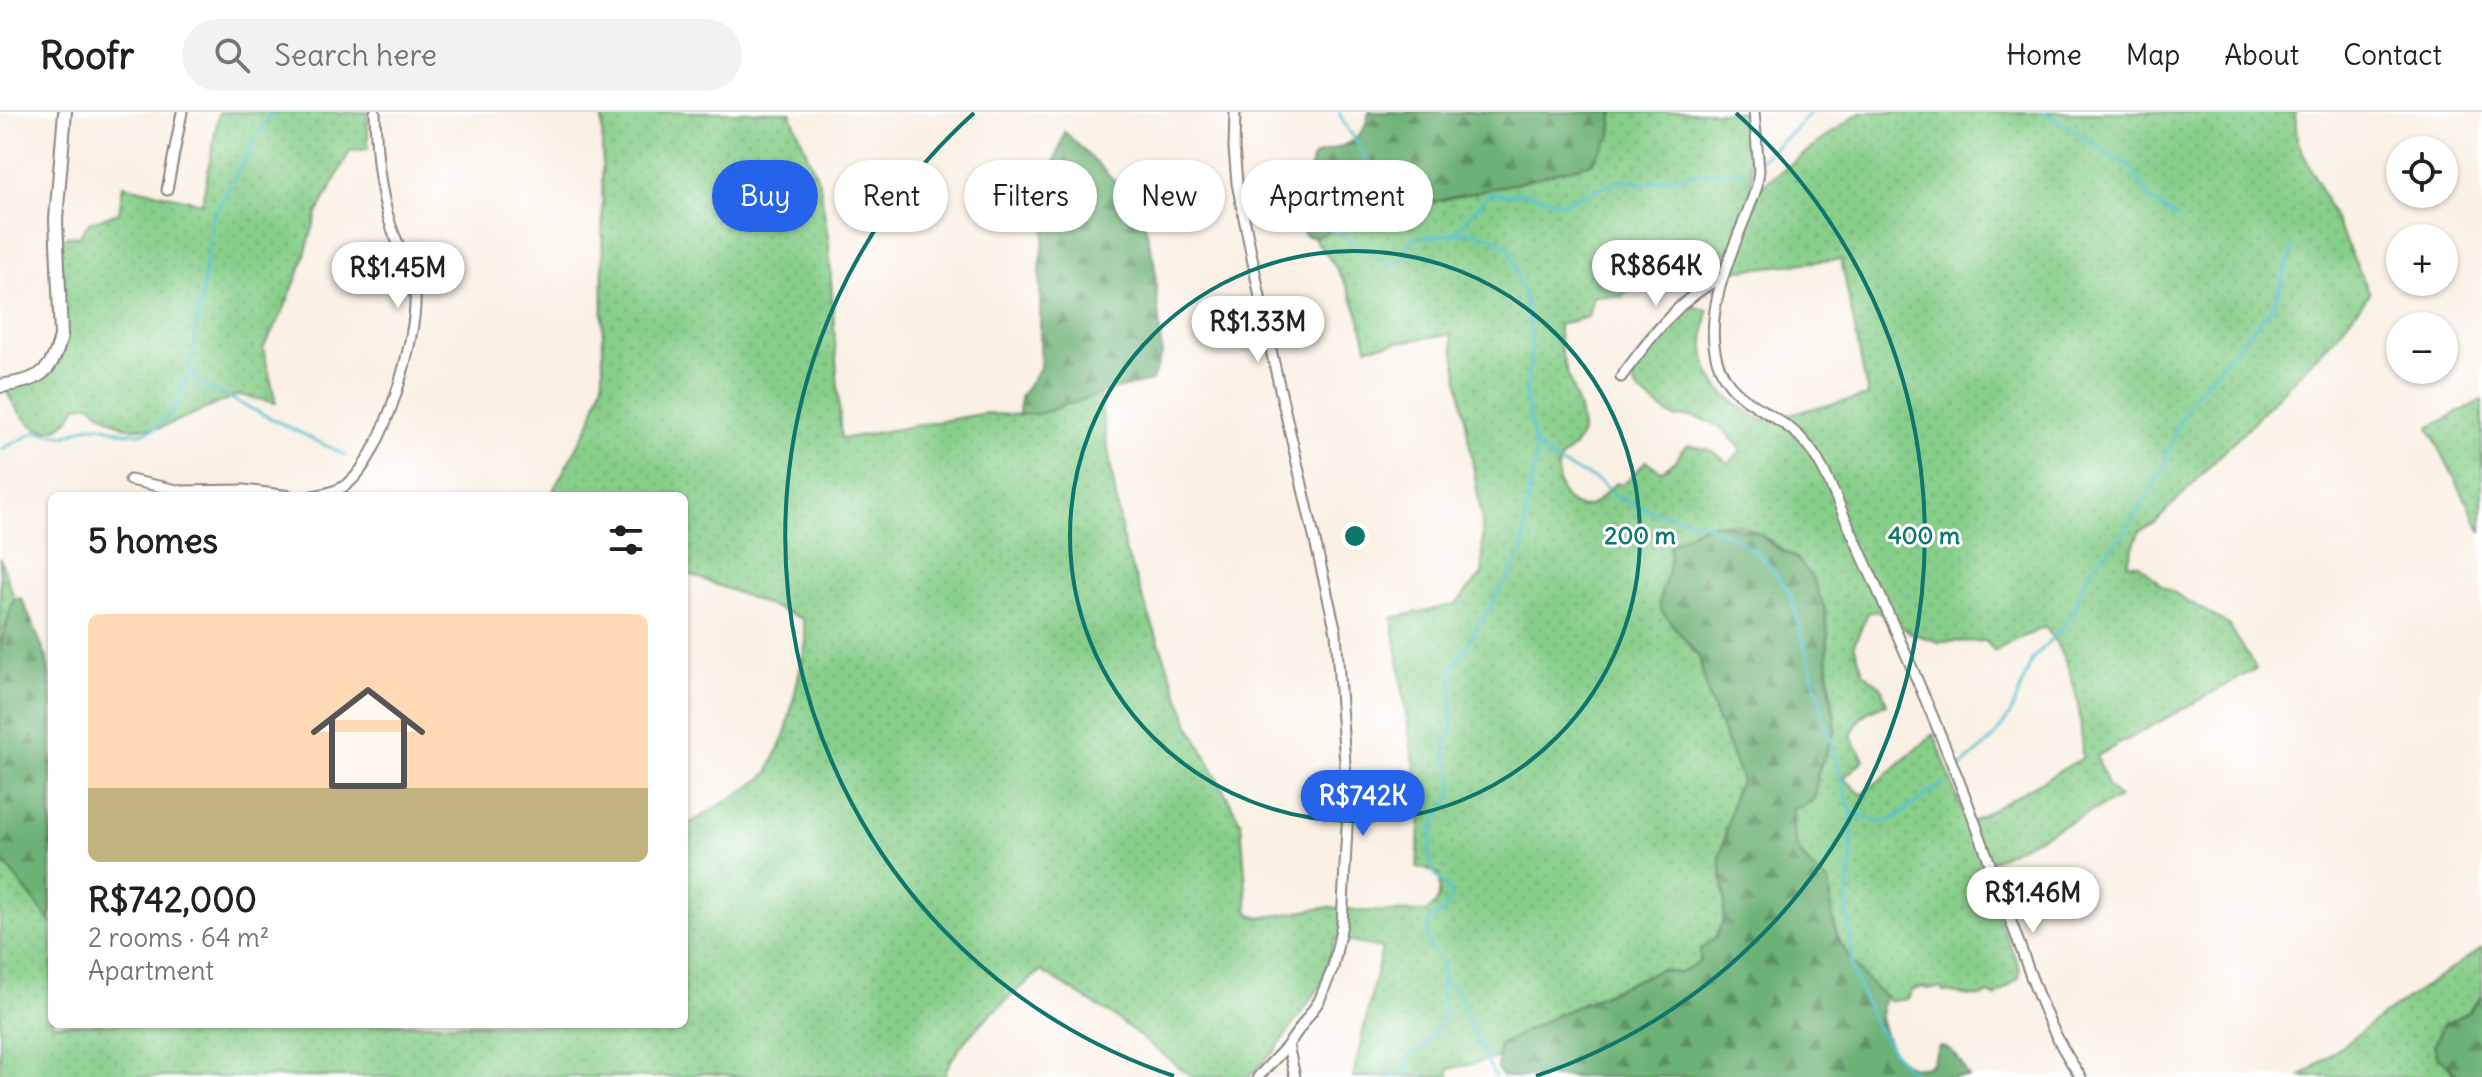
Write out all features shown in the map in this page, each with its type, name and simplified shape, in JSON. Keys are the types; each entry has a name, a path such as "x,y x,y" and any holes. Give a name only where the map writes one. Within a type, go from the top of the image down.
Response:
{"street":[{"path":"0,386 29,382 40,376 51,365 61,336 56,219 65,112"},
{"path":"167,190 182,112"},
{"path":"330,492 348,484 365,464 395,398 415,316 411,270 392,229 380,180 375,112"},
{"path":"1235,112 1237,183 1268,337 1336,632 1348,808 1342,924 1333,968 1319,1001 1288,1045 1258,1077"},
{"path":"1754,112 1759,170 1757,186 1722,278 1716,306 1714,349 1721,372 1744,400 1801,437 1818,461 1895,628 1967,803 2051,1030 2081,1077"},
{"path":"1621,377 1656,331 1702,287 1722,278"},
{"path":"130,480 182,491 259,492"},
{"path":"1288,1045 1295,1077"}],"green space":[{"path":"219,112 368,112 368,149 350,151 317,214 302,265 281,316 263,348 276,403 238,395 160,428 128,428 90,404 77,406 68,420 56,429 37,428 21,414 4,386 42,373 52,355 59,326 52,238 79,236 90,222 119,213 123,185 202,203"},
{"path":"602,112 790,112 810,160 712,160 712,232 818,232 818,179 829,245 841,439 986,413 1016,415 1044,411 1099,394 1124,547 1190,726 1241,823 1248,912 1259,918 1330,907 1425,912 1435,905 1439,897 1440,874 1417,867 1422,800 1392,618 1456,604 1483,573 1482,519 1451,334 1367,347 1348,288 1313,237 1327,232 1433,232 1433,186 1614,115 1613,112 1748,112 1753,192 1860,112 2295,112 2297,140 2370,293 2337,335 2155,523 2139,532 2127,563 2139,564 2161,585 2229,625 2256,669 2097,756 2107,785 2119,798 1977,868 2020,969 2019,978 1995,997 1925,987 1912,990 1908,999 1890,1001 1866,979 1845,952 1834,926 1829,882 1805,859 1796,844 1793,828 1792,808 1815,799 1818,772 1836,728 1827,655 1796,558 1747,528 1723,524 1702,528 1669,546 1669,569 1682,636 1699,657 1709,699 1742,780 1735,791 1720,858 1725,901 1723,921 1716,937 1700,950 1700,962 1678,973 1661,969 1559,1014 1499,1045 1498,1058 1449,1069 1449,1077 1353,1077 1382,948 1335,939 1321,985 1276,1049 1249,1077 1192,1077 1115,1017 1041,971 971,1034 959,1048 944,1077 745,1077 703,1073 685,1077 0,1077 0,857 48,917 48,1028 688,1028 688,825 768,773 786,732 806,643 803,619 688,574 688,492 552,492 590,423 603,382","holes":["1651,258 1667,271 1683,268 1694,278 1715,288 1721,272 1841,259 1868,396 1762,420 1730,399 1711,376 1704,348 1708,310 1688,305 1642,354 1635,365 1635,386 1647,399 1675,418 1695,417 1713,424 1729,435 1741,451 1729,463 1710,450 1688,445 1677,459 1661,471 1646,461 1624,484 1616,483 1595,503 1579,507 1572,504 1562,491 1558,473 1562,457 1582,433 1581,419 1562,353 1559,325 1588,317 1593,296 1623,297","1876,611 1911,633 1939,642 1986,641 1995,652 2045,627 2070,673 2078,706 2082,758 1967,824 1934,734 1862,795 1844,778 1864,759 1851,737 1857,724 1864,715 1887,704 1881,687 1863,672 1854,644 1868,613"]},
{"path":"1369,112 1613,112 1611,136 1592,163 1433,202 1433,160 1312,160 1357,137"},
{"path":"1065,132 1093,160 1055,160"},
{"path":"1097,164 1113,179 1113,232 1147,232 1154,261 1162,354 1152,381 1111,390 1039,414 1019,415 1020,397 1040,368 1040,269 1045,232 1097,232"},
{"path":"1303,232 1326,232 1315,236 1306,236"},
{"path":"2482,400 2482,532 2429,428"},
{"path":"1717,523 1758,533 1796,558 1812,577 1824,606 1828,634 1827,673 1836,728 1818,772 1815,799 1793,808 1796,844 1810,866 1829,882 1834,926 1845,950 1864,976 1886,997 1881,1015 1892,1050 1909,1065 1921,1067 1931,1064 1939,1046 1945,1047 1957,1057 1969,1077 1502,1077 1498,1069 1499,1045 1559,1014 1661,969 1679,973 1700,962 1700,950 1716,937 1723,921 1725,900 1720,858 1735,791 1742,780 1709,699 1699,657 1662,612 1659,603 1670,562 1669,546 1697,528"},
{"path":"0,558 14,598 0,648"},
{"path":"14,598 22,599 48,666 48,918 0,857 0,648"},
{"path":"2482,948 2482,996 2467,1013 2443,1025 2451,1071 2461,1077 2301,1077 2383,1015"},
{"path":"2482,996 2482,1077 2461,1077 2437,1056 2434,1044 2443,1025 2467,1013"}],"waterway":[{"path":"0,450 36,432 65,436 89,426 101,426 127,433 141,433 154,429 175,409 192,359 213,217 271,112"},
{"path":"1339,112 1364,156 1366,174 1354,199 1329,221 1331,230 1392,266 1402,259 1411,239 1416,238 1473,232 1506,245 1511,252 1528,312 1531,349 1525,396 1536,463 1529,488 1523,552 1452,669 1452,729 1445,749 1453,783 1451,797 1433,826 1429,856 1435,874 1450,892 1451,900 1444,912 1430,919 1427,934 1428,944 1442,963 1441,992 1445,1013 1422,1050 1406,1059 1412,1069 1409,1073 1399,1072 1393,1077"},
{"path":"1761,159 1799,126 1810,112"},
{"path":"2044,112 2133,169 2152,202 2178,218"},
{"path":"1453,234 1490,193 1510,195 1521,192 1564,203 1615,182 1626,180 1642,184 1693,174 1744,170"},
{"path":"1956,771 1993,739 2011,713 2032,660 2071,617 2090,570 2125,532 2162,471 2177,427 2194,396 2273,306 2293,249"},
{"path":"188,372 201,384 345,455"},
{"path":"1535,444 1556,462 1599,481 1615,496 1651,511 1704,523 1733,537 1760,555 1790,593 1851,812 1852,852 1847,903 1853,973 1878,1030 1901,1062 1918,1077"},
{"path":"1851,812 1880,822 1892,820 1943,783"},
{"path":"1442,981 1460,994 1468,1021 1495,1077"}]}
